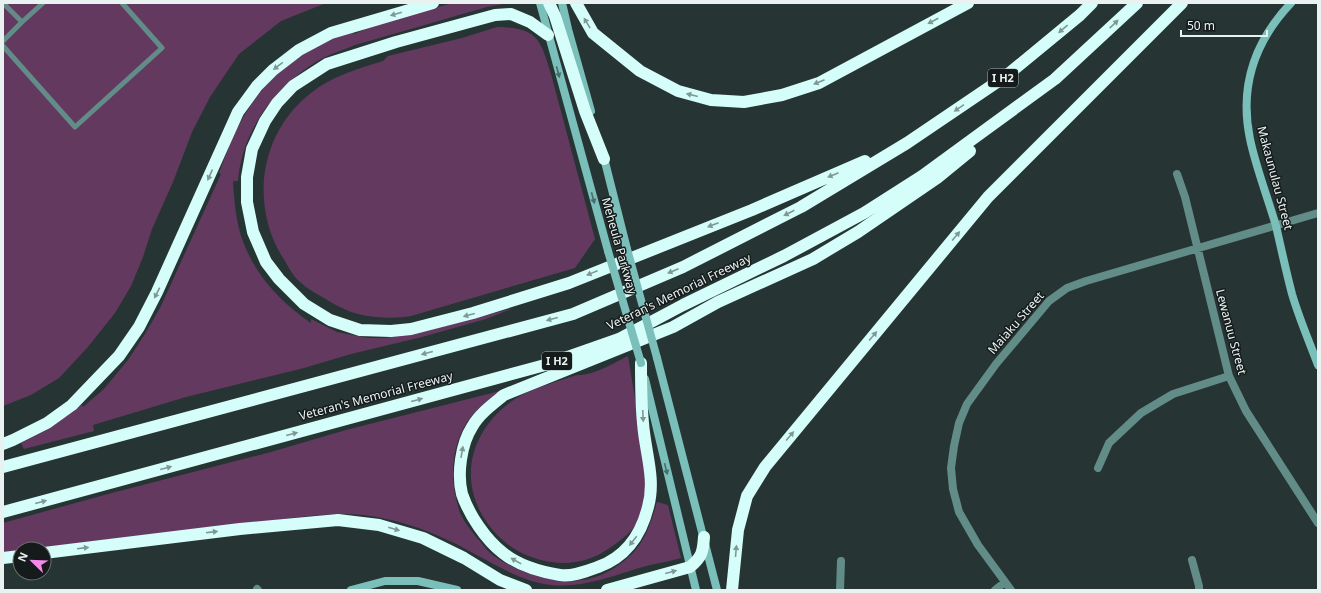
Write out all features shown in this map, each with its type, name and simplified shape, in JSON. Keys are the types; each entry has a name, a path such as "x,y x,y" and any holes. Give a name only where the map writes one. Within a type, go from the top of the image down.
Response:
{"highway":[{"path":"3,444 47,423 72,405 119,356 139,327 157,292 238,112 257,86 273,70 299,50 331,33 433,3"},
{"path":"549,3 555,16 585,111 604,159"},
{"path":"576,3 593,33 640,71 678,91 711,100 744,102 782,95 819,83 968,3"},
{"name":"Veteran's Memorial Freeway","path":"3,467 573,314 683,266 801,207 907,143 1006,76 1080,15 1092,3"},
{"name":"Veteran's Memorial Freeway","path":"3,512 545,365 618,339 682,305 784,256 864,213 922,176 1055,79 1137,3"},
{"path":"732,590 738,530 748,496 765,467 988,197 1182,3"},
{"path":"548,35 530,22 511,14 495,14 396,42 327,64 293,86 277,103 265,121 252,149 247,177 247,202 253,232 266,262 279,279 304,304 330,320 360,330 372,331 411,329 473,314 569,282 752,210 907,143"},
{"path":"641,363 643,424 652,484 648,507 639,533 625,552 607,564 583,572 561,575 520,563 503,553 486,536 474,520 462,494 460,473 462,449 472,426 490,406 504,395 673,327 718,302 813,259 858,232 937,178 1055,79"},
{"path":"52,552 240,529 338,520 379,525 423,538 464,558 500,580 526,590"},
{"path":"607,590 690,567 699,559 704,550 704,537"}],"main road":[{"name":"Meheula Parkway","path":"540,3 608,251 641,363 696,590"},
{"name":"Meheula Parkway","path":"562,3 657,358 717,590"},
{"name":"Makaunulau Street","path":"1290,3 1268,30 1256,54 1249,77 1247,117 1250,139 1275,226 1292,293 1318,365"},
{"path":"351,590 385,581 418,581 457,590"}],"street":[{"name":"Lewanuu Street","path":"1177,174 1185,197 1229,376 1246,411 1318,523"},
{"name":"Maiaku Street","path":"1011,590 978,545 959,512 953,488 951,468 959,423 968,404 996,364 1049,301 1068,288 1086,281 1318,213"},
{"path":"1098,468 1109,442 1141,413 1173,394 1229,376"},
{"path":"1192,560 1199,590"},
{"path":"840,590 841,561"},
{"path":"995,590 1005,582"}],"lane":[{"path":"3,3 22,22"},
{"path":"3,41 43,3"},
{"path":"3,46 75,127 162,48 122,3"}],"shaded area":[{"path":"3,3 326,3 281,21 239,54 210,97 192,132 173,182 152,229 143,257 131,286 115,313 87,348 59,378 31,395 3,406"},
{"path":"452,3 509,3 487,7 355,45 334,53 305,69 276,95 254,126 246,144 238,181 233,181 238,225 247,252 261,276 279,297 311,323 311,319 337,332 368,338 385,338 425,331 514,308 486,319 422,337 186,397 93,425 94,431 24,449 21,443 47,430 82,405 83,407 104,389 128,360 161,306 221,174 219,173 239,125 260,93 273,79 301,56 334,38 352,31 354,34 373,26"},
{"path":"497,27 521,30 529,33 535,37 544,52 595,239 575,268 411,316 388,318 373,317 351,312 333,304 302,284 293,274 274,240 267,218 264,195 265,172 270,149 280,129 293,109 311,93 327,82 383,61 388,56 462,38"},
{"path":"628,356 647,472 645,495 637,524 621,540 612,546 595,557 581,561 558,563 541,560 524,554 508,544 494,531 478,507 473,490 471,473 473,456 479,440 488,425 500,411 522,395 577,375 583,375 596,371"},
{"path":"500,391 478,409 467,422 458,440 453,467 454,489 460,513 468,526 489,552 499,560 511,566 538,576 566,581 592,578 614,568 638,548 651,522 657,502 668,505 681,558 585,583 562,586 551,585 525,579 450,541 419,528 387,519 350,514 308,516 52,547 52,541 12,541 12,552 3,554 3,523 271,452 346,430"}]}
